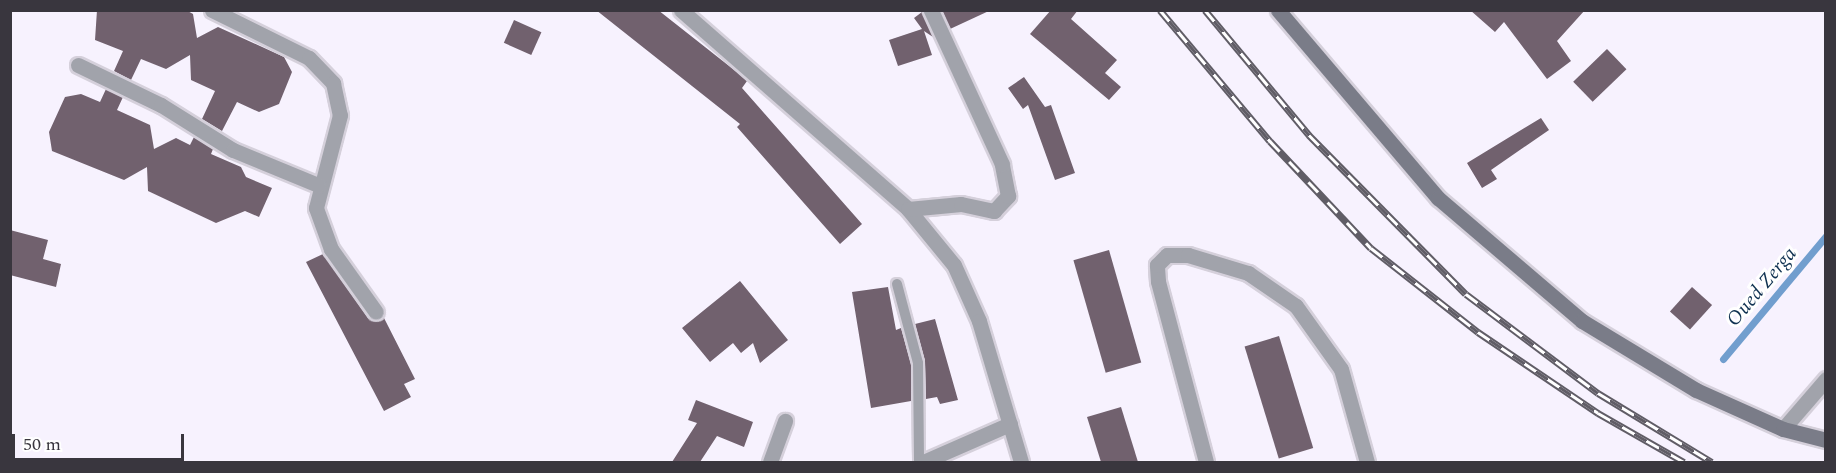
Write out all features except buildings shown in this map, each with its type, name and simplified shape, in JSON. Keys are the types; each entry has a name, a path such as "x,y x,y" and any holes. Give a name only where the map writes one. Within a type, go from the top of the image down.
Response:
{"main road":[{"path":"1278,10 1438,198 1582,321 1696,390 1783,429 1826,440"}],"street":[{"path":"212,10 309,58 333,83 340,115 318,184 320,228 376,312"},
{"path":"681,10 908,209 954,265 979,321 1021,462"},
{"path":"908,209 961,204 994,212 1008,196 1002,164 931,10"},
{"path":"78,65 161,105 233,150 318,184"},
{"path":"1206,462 1158,281 1157,265 1167,255 1188,255 1248,273 1296,306 1341,369 1367,462"},
{"path":"1783,429 1826,379"},
{"path":"770,462 785,421"},
{"path":"921,462 1010,424"}],"lane":[{"path":"897,284 918,363 921,462"}],"waterway":[{"name":"Oued Zerga","path":"1723,359 1826,236"}],"railway":[{"path":"1160,10 1270,141 1371,248 1478,332 1598,413 1684,462"},
{"path":"1205,10 1309,135 1466,294 1598,393 1712,462"}]}
